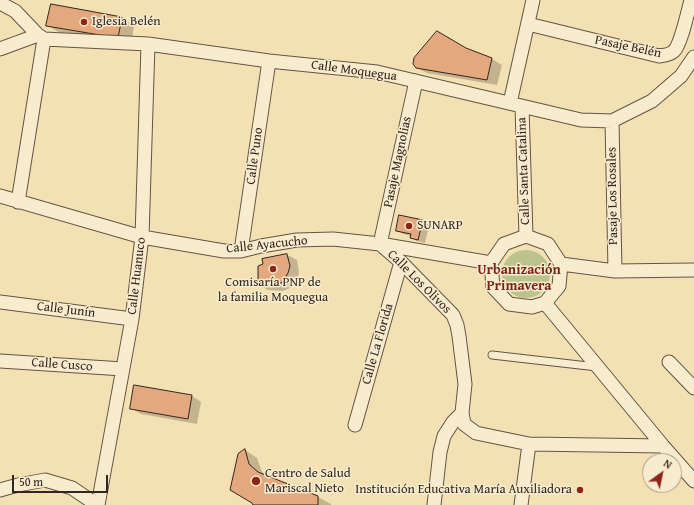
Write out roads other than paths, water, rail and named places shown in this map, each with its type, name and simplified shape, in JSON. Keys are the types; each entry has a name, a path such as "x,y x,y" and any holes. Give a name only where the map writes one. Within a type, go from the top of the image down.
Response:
{"street":[{"name":"Calle Santa Catalina","path":"526,236 516,105 533,0"},
{"name":"Pasaje Belén","path":"528,24 659,56 667,55 673,52 678,45 691,0"},
{"path":"0,3 15,11 41,37"},
{"path":"0,49 41,37"},
{"path":"18,202 41,37"},
{"name":"Calle Moquegua","path":"41,37 148,44 269,61 377,72 581,120 612,121 652,101 682,76 694,57"},
{"name":"Calle Huanuco","path":"98,505 132,318 142,237 148,44"},
{"name":"Calle Puno","path":"241,250 269,61"},
{"name":"Pasaje Magnolias","path":"380,244 416,81"},
{"name":"Pasaje Los Rosales","path":"612,121 615,271"},
{"name":"Calle Ayacucho","path":"0,196 142,237 224,250 241,250 297,240 333,239 380,244 491,263"},
{"path":"526,236 548,244 561,264 559,286 545,303 532,307 509,304 493,286 491,263 504,244 526,236"},
{"name":"Calle Los Olivos","path":"380,244 402,262 453,315 459,336 465,384 462,413"},
{"name":"Calle La Florida","path":"355,425 402,262"},
{"path":"561,264 615,271 694,270"},
{"name":"Calle Junín","path":"0,302 132,318"},
{"path":"545,303 662,446 694,481"},
{"name":"Calle Cusco","path":"0,362 123,368"},
{"path":"669,362 694,388"},
{"path":"462,413 464,424 476,433 529,444 662,446"},
{"path":"434,505 440,452 444,436 453,422 462,413"},
{"path":"521,505 529,444"},
{"path":"0,490 45,480 72,488 98,505"}],"lane":[{"path":"492,355 597,367"}],"place":[{"name":"Iglesia Belén","path":"84,22"},
{"name":"SUNARP","path":"409,226"},
{"name":"Comisaría PNP de la familia Moquegua","path":"273,269"},
{"name":"Centro de Salud Mariscal Nieto","path":"256,481"},
{"name":"Institución Educativa María Auxiliadora","path":"580,490"}],"district":[{"name":"Urbanización Primavera","path":"519,278"}]}
